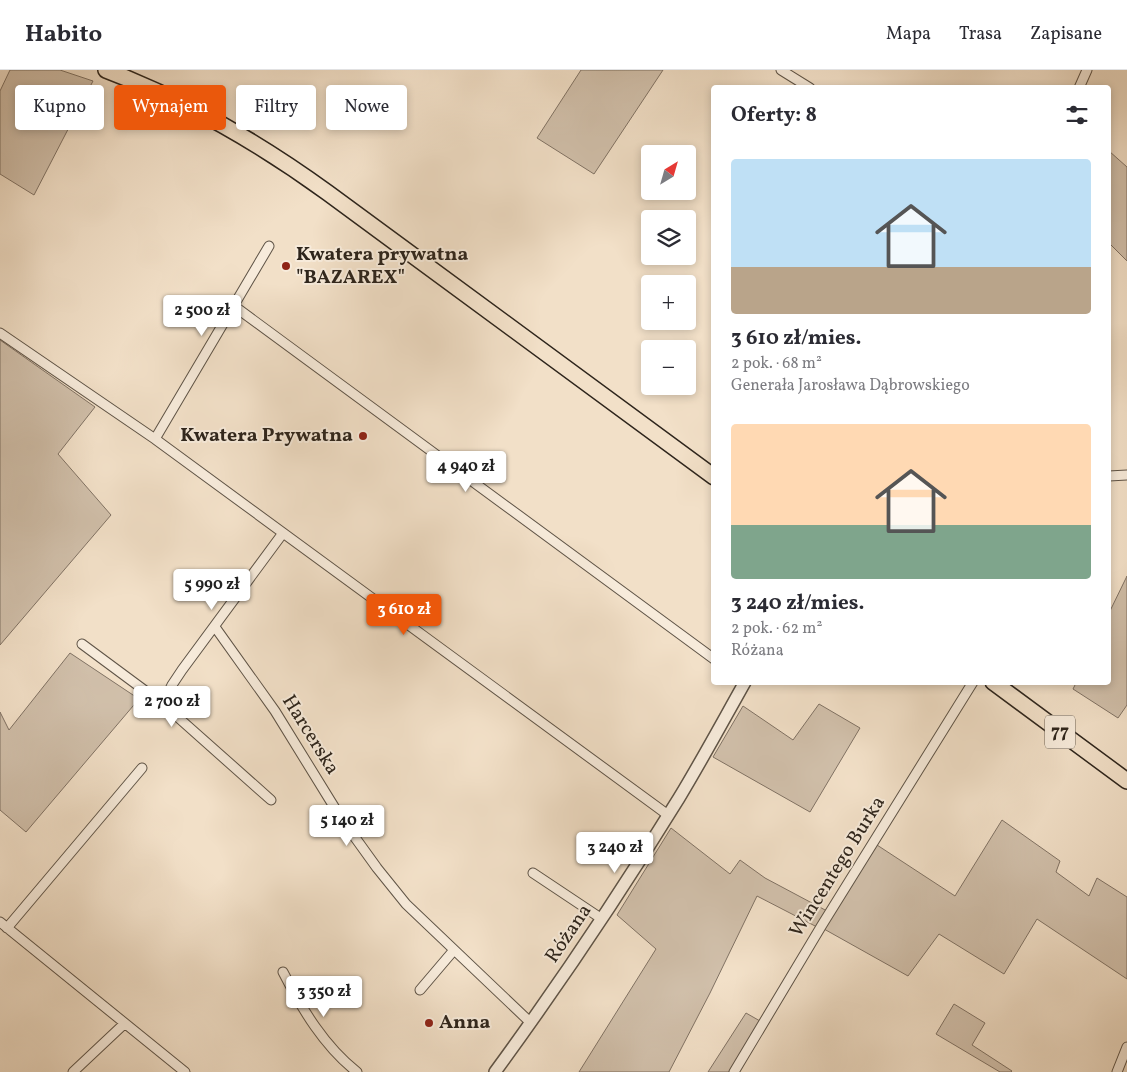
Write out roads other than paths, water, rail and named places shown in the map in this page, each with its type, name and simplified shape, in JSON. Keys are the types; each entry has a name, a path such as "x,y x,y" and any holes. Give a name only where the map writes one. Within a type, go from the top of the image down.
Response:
{"main road":[{"path":"106,70 194,108 281,160 711,475"},
{"name":"77","path":"997,685 1127,782"}],"street":[{"path":"781,70 805,85"},
{"path":"1080,85 1087,70"},
{"path":"155,439 269,246"},
{"path":"234,306 711,657"},
{"path":"0,333 155,439 668,815"},
{"path":"1111,476 1127,475"},
{"path":"163,704 182,670 283,532"},
{"name":"Harcerska","path":"215,627 275,711 340,818 377,868 406,904 530,1023"},
{"path":"82,644 163,704 271,800"},
{"name":"Różana","path":"495,1072 602,919 668,815 742,685"},
{"name":"Wincentego Burka","path":"734,1072 822,924 971,685"},
{"path":"142,768 4,925 185,1072"},
{"path":"533,873 602,919"},
{"path":"420,990 454,950"},
{"path":"283,972 308,1018 342,1059 357,1072"},
{"path":"73,1072 124,1024"},
{"path":"1117,1072 1127,1047"}],"place":[{"name":"Kwatera prywatna \"BAZAREX\"","path":"286,266"},
{"name":"Kwatera Prywatna","path":"363,436"},
{"name":"Anna","path":"429,1023"}]}
